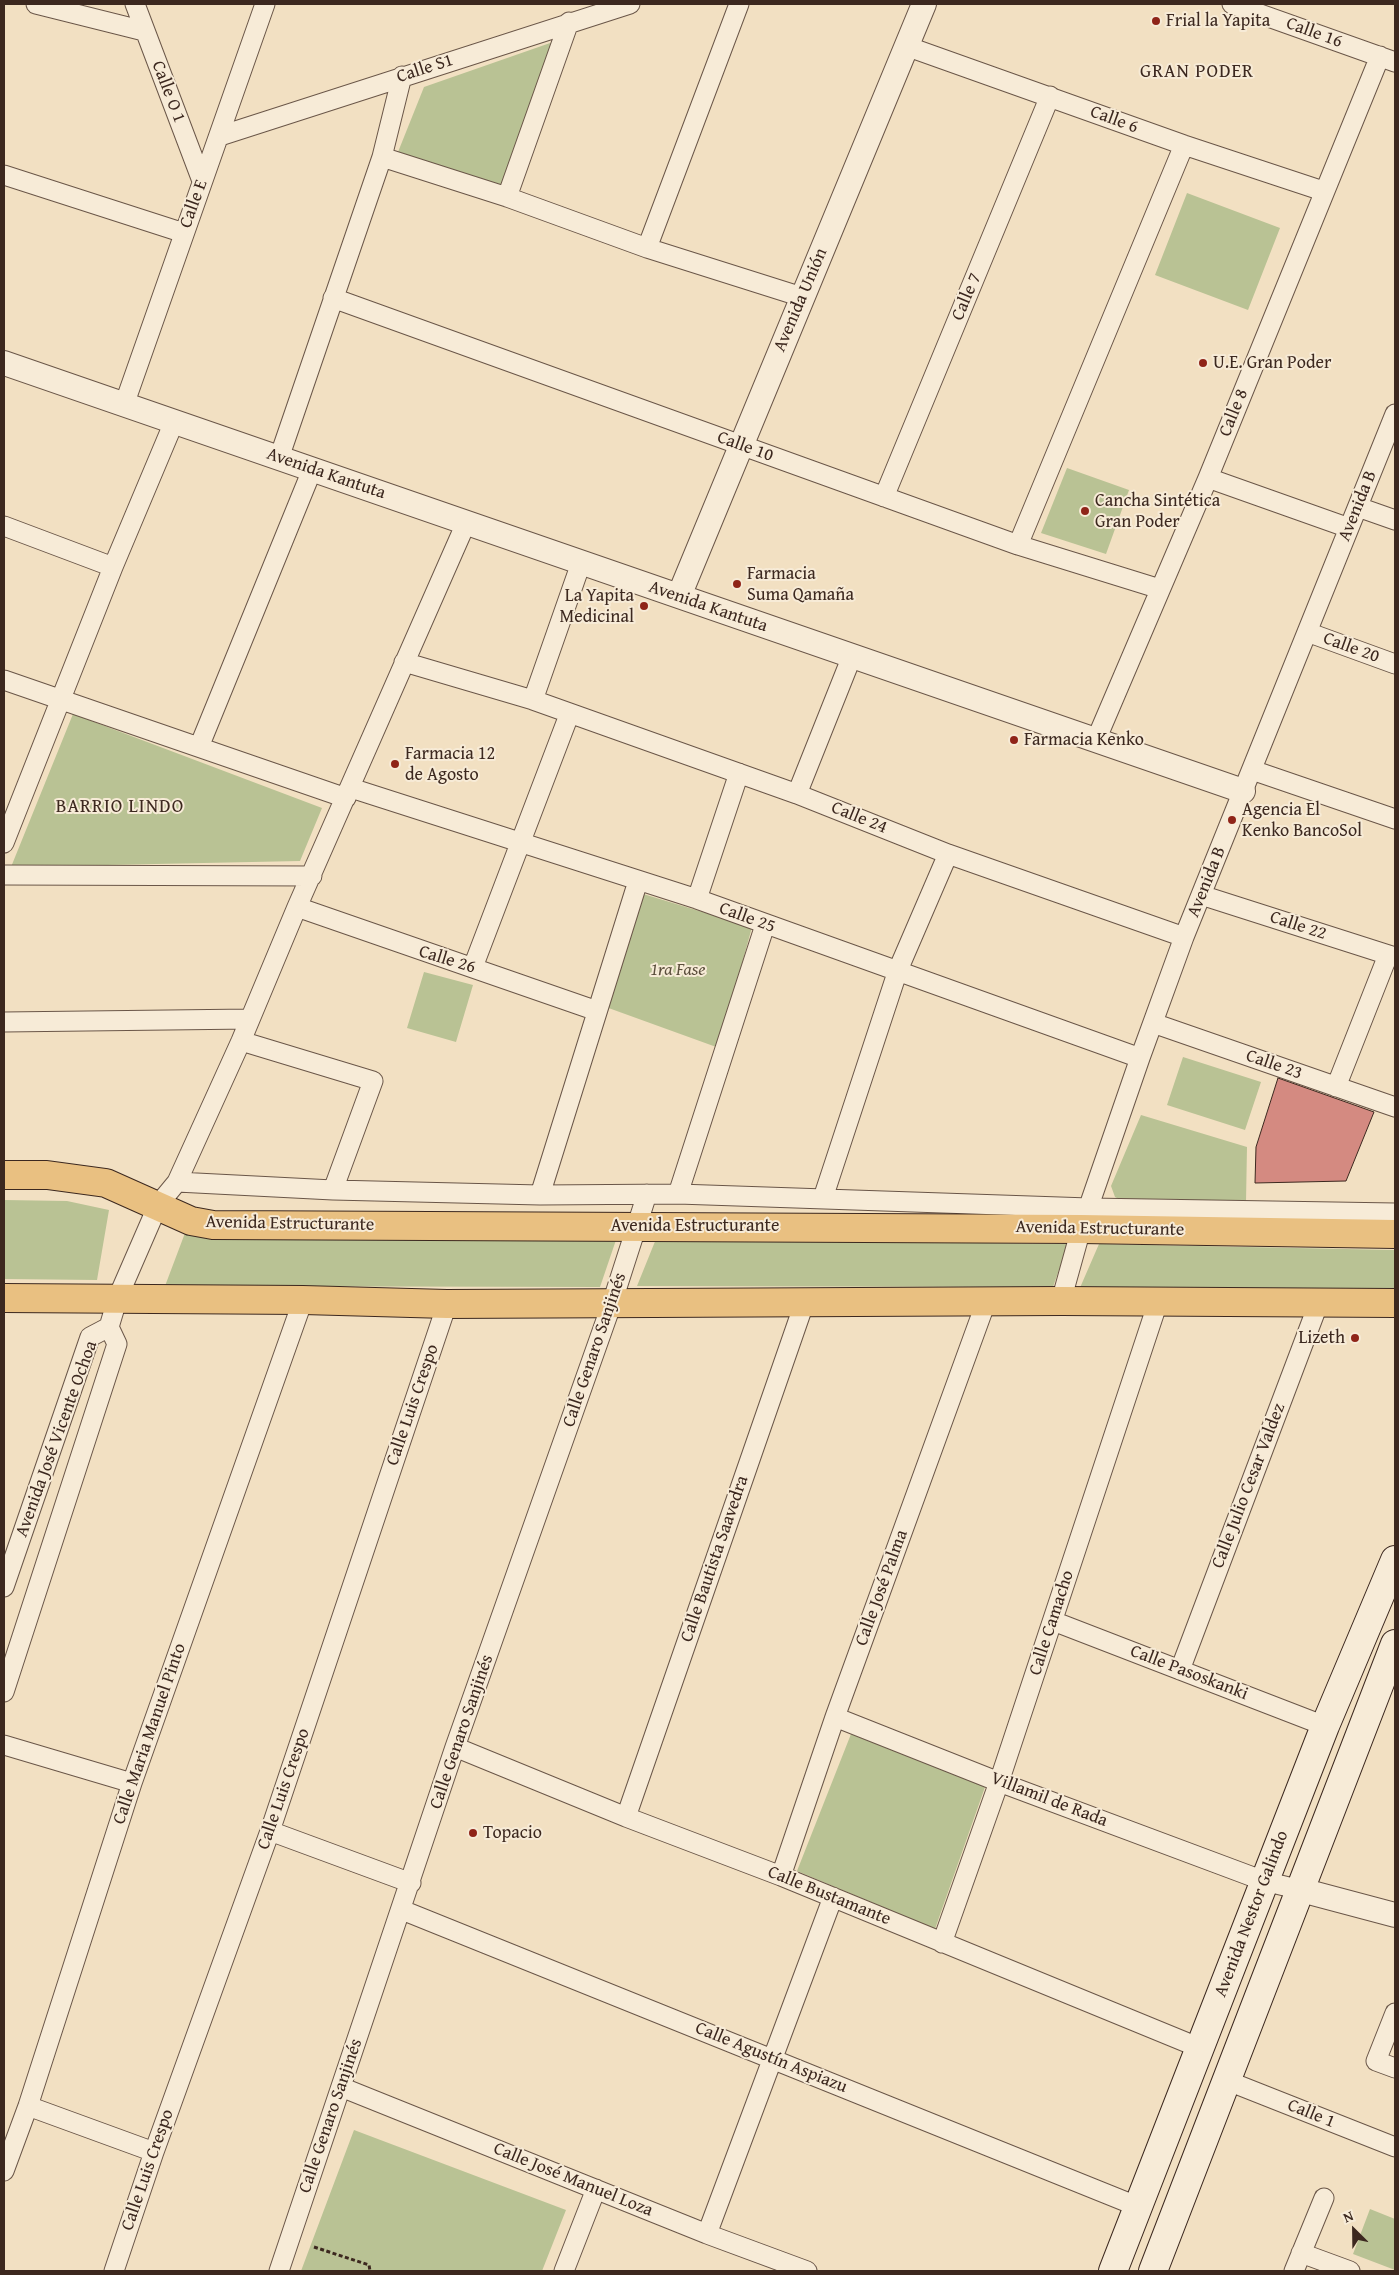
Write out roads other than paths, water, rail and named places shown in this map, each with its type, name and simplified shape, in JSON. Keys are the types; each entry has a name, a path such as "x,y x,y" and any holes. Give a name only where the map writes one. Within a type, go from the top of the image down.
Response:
{"main road":[{"name":"Avenida Estructurante","path":"4,1175 47,1175 106,1183 191,1221 213,1225 638,1226 1085,1218 1395,1234"},
{"path":"4,1298 118,1297 447,1304 1061,1301 1395,1303"},
{"name":"Avenida Nestor Galindo","path":"1113,2271 1325,1726 1395,1560"},
{"name":"Avenida Nestor Galindo","path":"1153,2271 1395,1644"}],"street":[{"path":"36,4 144,31"},
{"name":"Calle O 1","path":"135,4 202,181"},
{"name":"Calle E","path":"124,405 265,4"},
{"name":"Calle S1","path":"220,136 569,22 630,4"},
{"path":"647,248 739,4"},
{"name":"Avenida Unión","path":"679,596 924,4"},
{"name":"Calle 16","path":"1232,4 1387,59"},
{"path":"507,197 569,22"},
{"name":"Calle 6","path":"906,46 1184,145 1323,191"},
{"name":"Calle 8","path":"1096,740 1208,478 1323,191 1387,59"},
{"path":"279,458 382,157 402,76"},
{"name":"Calle 7","path":"884,497 1050,96"},
{"path":"1018,545 1184,145"},
{"path":"382,157 507,197 647,248 802,297"},
{"path":"4,175 184,233"},
{"name":"Calle 10","path":"333,298 1018,545 1160,589"},
{"name":"Avenida Kantuta","path":"4,363 1096,740 1247,780"},
{"name":"Avenida B","path":"1061,1301 1085,1218 1184,938 1395,414"},
{"path":"4,843 113,567 174,422"},
{"path":"199,747 312,470"},
{"path":"1208,478 1349,528"},
{"path":"1358,507 1395,520"},
{"path":"4,1692 117,1344 109,1327 118,1297 158,1205 178,1182 466,523"},
{"path":"4,526 113,567"},
{"path":"534,700 581,563"},
{"name":"Calle 20","path":"1307,632 1395,664"},
{"path":"797,794 852,656"},
{"name":"Calle 24","path":"404,662 534,700 797,794 948,854 1184,938"},
{"name":"Calle 25","path":"4,680 199,747 697,899 1140,1058"},
{"path":"473,967 569,714"},
{"path":"697,899 739,773"},
{"path":"1247,780 1395,819"},
{"path":"824,1198 898,970 948,854"},
{"path":"4,875 312,876"},
{"path":"540,1195 638,881"},
{"name":"Calle 22","path":"1201,896 1391,956"},
{"name":"Calle 26","path":"297,907 410,948 473,967 597,1011"},
{"path":"678,1194 765,925"},
{"path":"1336,1087 1391,956"},
{"path":"4,1022 250,1019"},
{"name":"Calle 23","path":"1153,1023 1395,1107"},
{"path":"241,1041 373,1081 333,1190"},
{"name":"Avenida Estructurante","path":"178,1182 333,1190 540,1195 678,1194 824,1198 1085,1218 1395,1213"},
{"name":"Calle Genaro Sanjinés","path":"279,2271 456,1747 612,1303 647,1194"},
{"name":"Calle Maria Manuel Pinto","path":"4,2171 28,2106 132,1783 303,1300"},
{"name":"Calle Bautista Saavedra","path":"626,1817 805,1302"},
{"name":"Calle José Palma","path":"781,1876 834,1718 986,1302"},
{"name":"Calle Camacho","path":"942,1943 999,1782 1158,1302"},
{"name":"Calle Julio Cesar Valdez","path":"1180,1670 1319,1302"},
{"name":"Calle Luis Crespo","path":"115,2271 154,2152 270,1831 447,1304"},
{"name":"Avenida José Vicente Ochoa","path":"4,1587 90,1337 109,1327"},
{"name":"Calle Pasoskanki","path":"1053,1621 1325,1726"},
{"name":"Villamil de Rada","path":"834,1718 999,1782 1264,1880 1300,1890"},
{"path":"4,1745 132,1783"},
{"name":"Calle Bustamante","path":"456,1747 626,1817 833,1897 1200,2048"},
{"path":"270,1831 411,1882"},
{"path":"1300,1890 1395,1916"},
{"path":"707,2234 833,1897"},
{"name":"Calle Agustín Aspiazu","path":"402,1910 1139,2207"},
{"path":"1395,2014 1376,2061 1395,2068"},
{"name":"Calle 1","path":"1228,2080 1395,2147"},
{"name":"Calle José Manuel Loza","path":"341,2087 707,2234 773,2265 807,2271"},
{"path":"28,2106 154,2152"},
{"path":"564,2271 596,2189"},
{"path":"1294,2271 1324,2198"},
{"path":"1301,2253 1350,2271"}],"place":[{"name":"Frial la Yapita","path":"1156,21"},
{"name":"U.E. Gran Poder","path":"1203,363"},
{"name":"Cancha Sintética Gran Poder","path":"1085,511"},
{"name":"Farmacia Suma Qamaña","path":"737,584"},
{"name":"La Yapita Medicinal","path":"644,606"},
{"name":"Farmacia Kenko","path":"1014,740"},
{"name":"Farmacia 12 de Agosto","path":"395,764"},
{"name":"Agencia El Kenko BancoSol","path":"1232,820"},
{"name":"Lizeth","path":"1355,1338"},
{"name":"Topacio","path":"473,1833"}],"district":[{"name":"GRAN PODER","path":"1197,72"},
{"name":"BARRIO LINDO","path":"120,807"}],"park label":[{"name":"1ra Fase","path":"678,970"}]}
